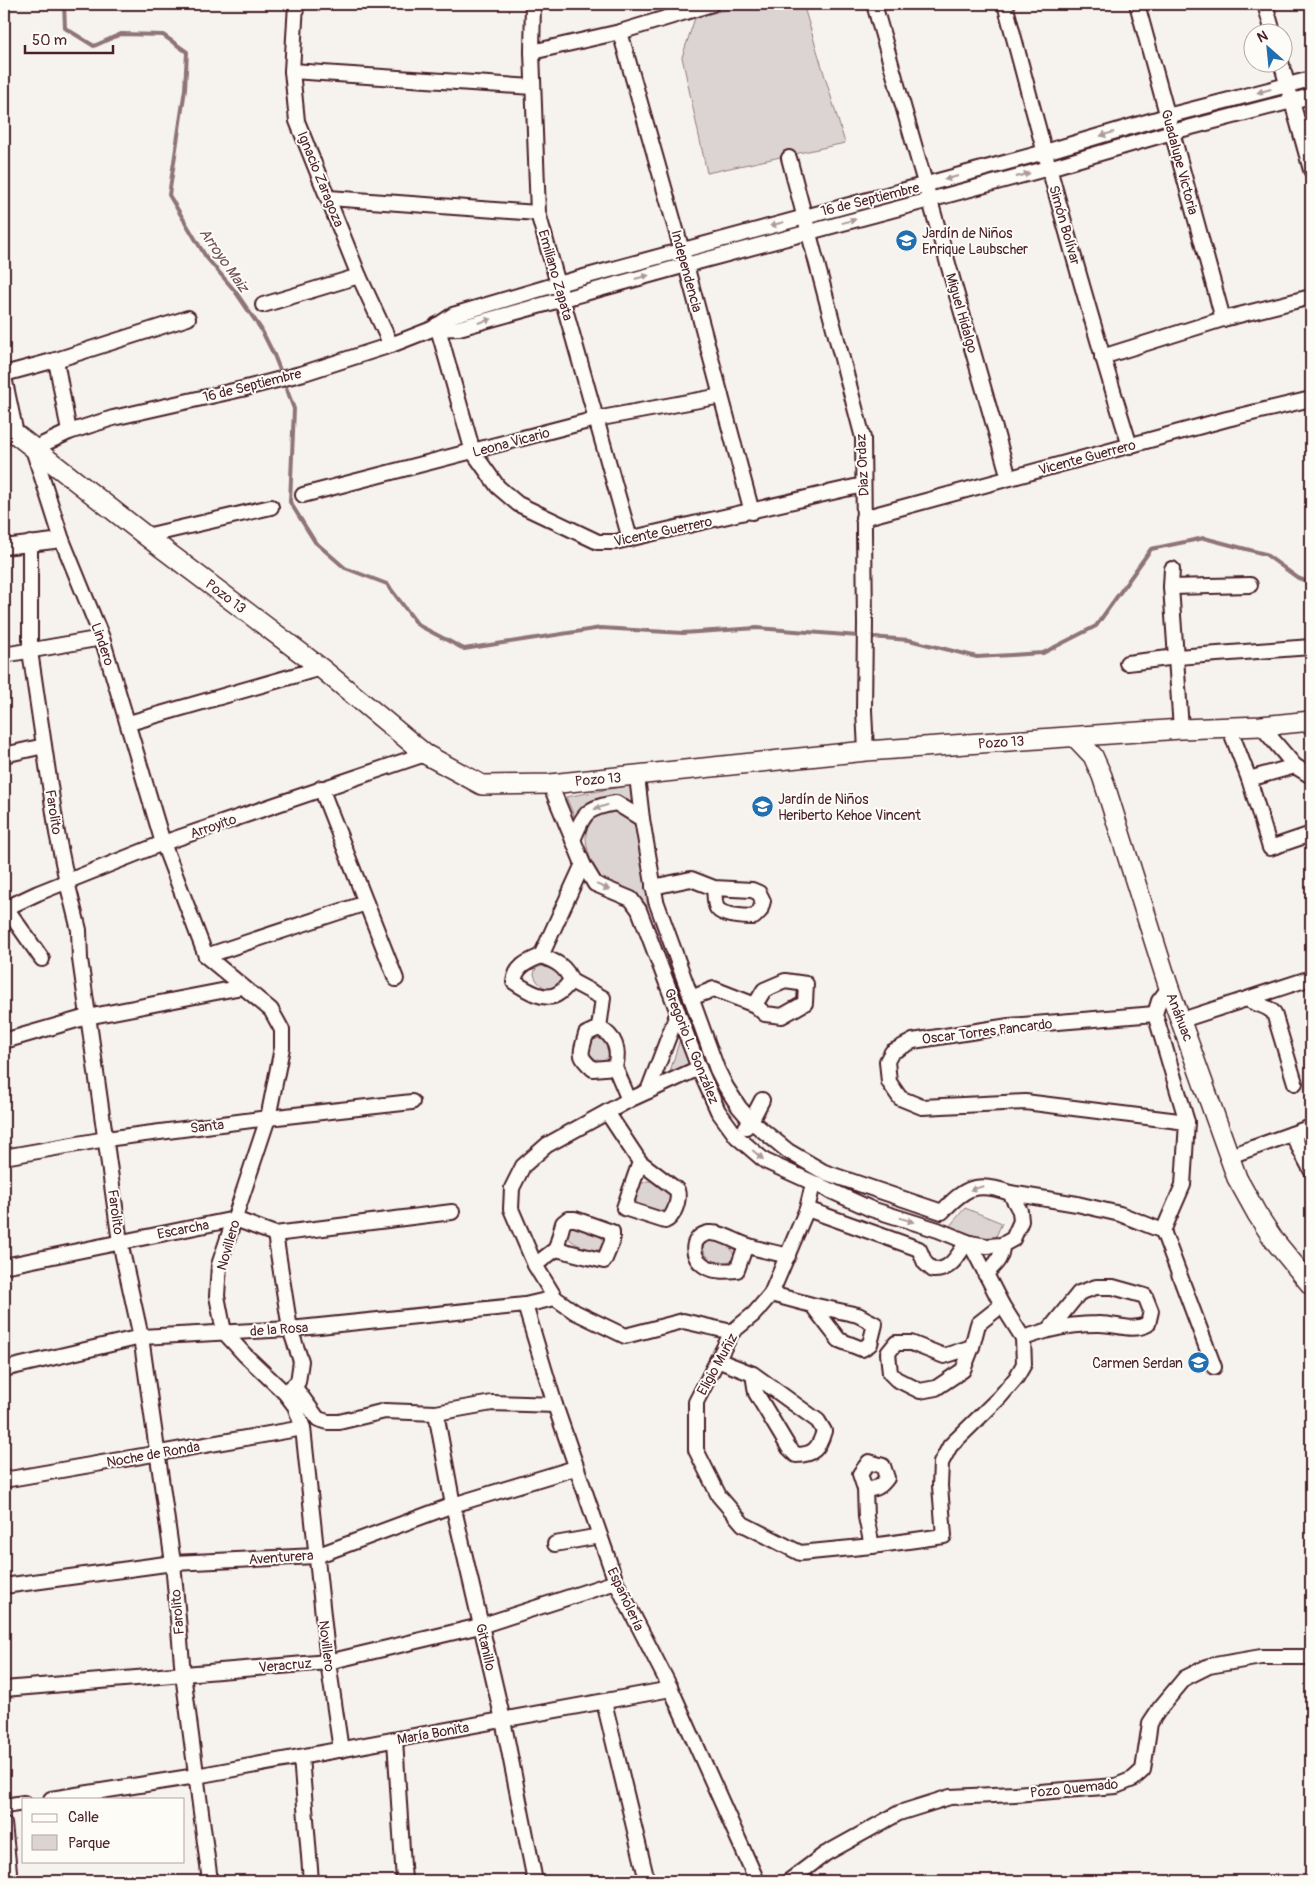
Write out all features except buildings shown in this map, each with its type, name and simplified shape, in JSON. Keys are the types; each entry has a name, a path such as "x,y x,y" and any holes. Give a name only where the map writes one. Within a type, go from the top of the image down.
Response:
{"main road":[{"name":"Pozo 13","path":"10,429 146,536 321,668 425,754 482,785 550,784 866,751 1181,729 1261,726 1311,721"},
{"name":"Anáhuac","path":"1075,737 1093,756 1102,776 1169,988 1237,1178 1274,1240 1311,1285"}],"street":[{"name":"Ignacio Zaragoza","path":"296,4 292,71 298,121 359,276 391,345"},
{"name":"Emiliano Zapata","path":"533,4 532,52 538,213 630,539"},
{"path":"532,52 620,32 712,4"},
{"name":"Miguel Hidalgo","path":"874,4 1009,478"},
{"name":"Simón Bolívar","path":"1005,4 1044,152 1102,357 1130,446"},
{"name":"Guadalupe Victoria","path":"1137,4 1223,319"},
{"path":"1265,4 1270,22"},
{"name":"Independencia","path":"620,32 682,250 752,512"},
{"path":"292,71 533,87"},
{"path":"1284,72 1311,170"},
{"name":"16 de Septiembre","path":"33,449 70,432 113,418 304,373 391,345 435,328 453,315 558,284 804,216 925,185 1167,116 1311,79"},
{"name":"16 de Septiembre","path":"435,328 459,328 1049,168 1172,132 1311,96"},
{"name":"Diaz Ordaz","path":"789,158 863,438 864,710 866,751"},
{"path":"329,198 538,213"},
{"path":"263,305 359,276"},
{"path":"1102,357 1223,319 1311,297"},
{"path":"10,429 4,376 188,318"},
{"name":"Vicente Guerrero","path":"435,328 473,452 498,487 518,504 598,542 615,542 630,539 864,486"},
{"path":"56,360 70,432"},
{"name":"Leona Vicario","path":"303,495 596,419 721,396"},
{"name":"Vicente Guerrero","path":"863,518 1311,399"},
{"name":"Lindero","path":"33,449 62,540 102,638 164,844"},
{"path":"146,536 271,507"},
{"path":"4,547 62,540"},
{"name":"Farolito","path":"30,543 30,651 57,833 79,930 80,958 87,1017 120,1242 141,1337 173,1563 183,1674 210,1881"},
{"path":"1172,569 1171,587 1181,729"},
{"path":"1171,587 1250,585"},
{"path":"4,656 102,638"},
{"path":"1127,663 1176,657 1311,647"},
{"path":"129,724 321,668"},
{"path":"1261,726 1295,766 1311,776"},
{"path":"1229,727 1249,779 1270,848 1311,834"},
{"path":"4,755 44,746"},
{"name":"Arroyito","path":"4,907 164,844 321,788 425,754"},
{"path":"1249,779 1295,766"},
{"name":"Gregorio L. González","path":"637,776 656,902 721,1078 739,1107 751,1121 788,1150 824,1172 942,1212"},
{"name":"Gregorio L. González","path":"550,784 583,864 595,884 631,899 639,910 699,1068 718,1111 738,1137 765,1161 871,1209 938,1230 968,1242 987,1246 1002,1245"},
{"path":"321,788 396,979"},
{"path":"573,840 582,818 598,806 616,803 642,819"},
{"name":"Novillero","path":"164,844 206,956 271,1010 282,1030 282,1048 268,1118 220,1265 217,1296 224,1332 244,1355 289,1390 303,1428 328,1662 342,1750"},
{"path":"571,981 558,994 546,998 514,982 515,972 525,963 541,956 583,864"},
{"path":"654,887 691,879 714,888"},
{"path":"639,910 647,908 656,902"},
{"path":"206,956 366,903"},
{"path":"4,907 42,959"},
{"path":"541,956 556,961 568,973 571,981 603,998 599,1028"},
{"path":"1182,1020 1311,978"},
{"path":"4,1041 87,1017 242,987"},
{"path":"1169,988 1159,1000 1155,1014 1187,1122 1183,1184 1163,1231 1214,1367"},
{"path":"691,998 714,989 756,1005"},
{"path":"1247,999 1268,1007 1274,1013 1296,1083"},
{"path":"648,1091 678,1012"},
{"name":"Oscar Torres Pancardo","path":"1155,1014 1009,1026 913,1041 892,1052 887,1061 889,1082 900,1098 922,1107 1025,1102 1187,1122"},
{"path":"615,1067 593,1069 582,1060 581,1053 586,1034 599,1028 610,1033 617,1050 615,1067 629,1100"},
{"path":"699,1068 629,1100 547,1145 523,1166 512,1188 511,1209 535,1265 555,1298 575,1312 625,1336 683,1322 732,1332"},
{"path":"738,1137 751,1121 762,1100"},
{"name":"Santa","path":"4,1157 106,1139 412,1102"},
{"path":"607,1112 640,1162 677,1190 678,1195 672,1218 665,1221 624,1208 640,1162"},
{"path":"1230,1156 1311,1127"},
{"path":"1292,1134 1311,1170"},
{"name":"Eligio Muñiz","path":"813,1184 807,1210 772,1294 754,1314 732,1332 696,1402 696,1450 719,1496 743,1524 800,1553 944,1536 940,1486 941,1463 950,1446 999,1398 1016,1378 1024,1364 1023,1338"},
{"path":"938,1230 942,1212 955,1198 973,1188 985,1186 1010,1193 1077,1204 1120,1214 1163,1231"},
{"path":"985,1274 996,1264 1002,1252 1002,1245 1013,1239 1021,1221 1020,1211 1010,1193"},
{"path":"807,1210 919,1249 925,1263 933,1270 942,1271 954,1261 968,1242 1002,1305 1023,1338 1067,1326 1100,1323 1138,1329 1148,1324 1151,1311 1145,1296 1113,1288 1096,1287 1079,1293 1049,1330"},
{"path":"235,1219 275,1234 452,1212"},
{"name":"Escarcha","path":"4,1266 235,1219"},
{"path":"275,1234 290,1329 300,1362 298,1382 289,1390 318,1419 338,1422 385,1411 436,1413 492,1403 555,1405"},
{"path":"746,1245 788,1256"},
{"path":"535,1265 556,1249"},
{"path":"772,1294 812,1305"},
{"name":"de la Rosa","path":"4,1370 141,1337 290,1329 526,1305 555,1298"},
{"name":"Españolería","path":"526,1305 575,1468 616,1582 671,1689 758,1881"},
{"path":"972,1347 944,1356 912,1343 896,1343 888,1353 890,1372 896,1379 920,1391 936,1388 963,1370 972,1347 978,1324 1002,1305"},
{"path":"717,1360 753,1374 818,1421 824,1431 820,1445 807,1455 796,1454 789,1448 756,1393 753,1374"},
{"name":"Gitanillo","path":"436,1413 453,1505 503,1720 534,1881"},
{"name":"Noche de Ronda","path":"4,1480 303,1428"},
{"name":"Aventurera","path":"4,1586 173,1563 316,1556 453,1505 575,1468"},
{"path":"865,1489 866,1517 872,1546"},
{"path":"555,1544 600,1536"},
{"name":"Veracruz","path":"4,1689 328,1662 480,1626 616,1582"},
{"name":"Pozo Quemado","path":"788,1881 825,1854 900,1813 950,1797 1116,1786 1133,1779 1143,1770 1150,1723 1185,1678 1209,1666 1252,1658 1311,1657"},
{"name":"María Bonita","path":"57,1798 196,1776 671,1689"},
{"path":"604,1702 647,1881"},
{"path":"395,1740 404,1881"},
{"path":"301,1757 311,1881"},
{"path":"4,1806 22,1803"},
{"path":"4,1824 10,1881"}],"green space":[{"path":"746,4 803,4 845,143 707,173 682,57 695,18"},
{"path":"631,785 639,813 619,803 577,823 566,797"},
{"path":"614,808 634,816 650,901 647,906 638,898 600,881 589,855 586,836 587,827 591,819 604,810"},
{"path":"545,965 555,968 568,980 551,991 543,986 536,980 534,974 536,968"},
{"path":"593,1031 610,1043 609,1061 605,1065 588,1061 590,1033"},
{"path":"680,1039 692,1063 669,1075"},
{"path":"647,1181 656,1182 664,1186 674,1199 664,1214 645,1209 638,1204 636,1194 638,1185"},
{"path":"965,1208 1002,1223 994,1241 983,1245 948,1228"},
{"path":"567,1228 586,1229 595,1233 606,1243 603,1250 587,1249 574,1243 566,1236"},
{"path":"717,1240 726,1244 732,1250 734,1256 726,1263 716,1262 706,1255 704,1250 703,1245 708,1241"}],"waterway":[{"name":"Arroyo Maiz","path":"64,4 65,28 94,46 121,34 163,35 187,52 185,89 169,195 206,257 235,291 261,329 282,375"},
{"path":"284,382 294,409 290,502 315,542 345,568 387,584 418,625 464,649 601,628 683,633 757,628 909,640 977,657 1043,653 1096,626 1151,549 1204,538 1265,554 1298,578 1311,583"}],"place":[{"name":"Jardín de Niños Enrique Laubscher","path":"906,241"},
{"name":"Jardín de Niños Heriberto Kehoe Vincent","path":"762,807"},
{"name":"Carmen Serdan","path":"1199,1363"}]}
